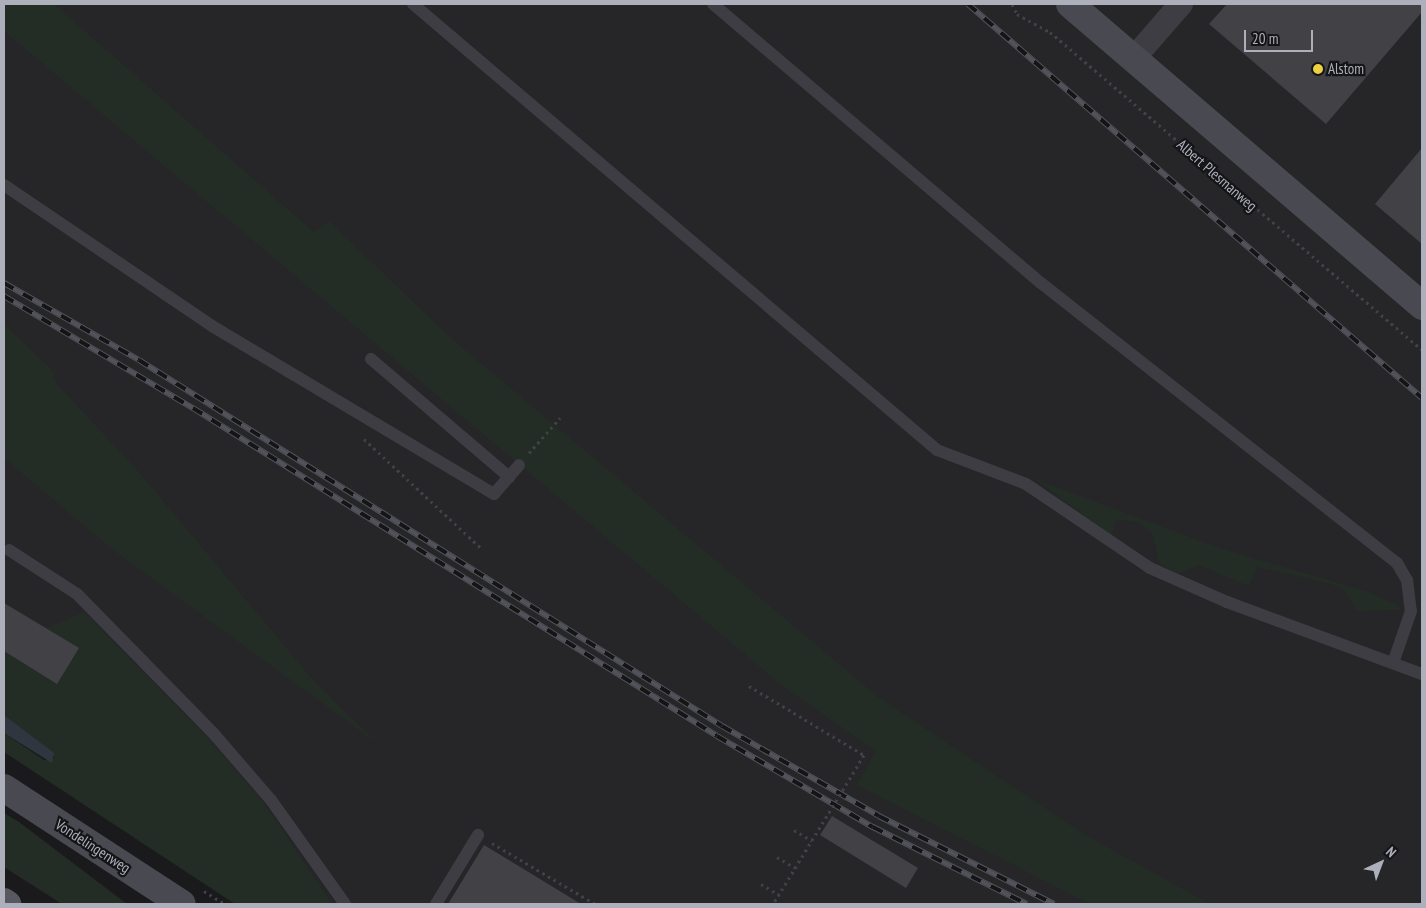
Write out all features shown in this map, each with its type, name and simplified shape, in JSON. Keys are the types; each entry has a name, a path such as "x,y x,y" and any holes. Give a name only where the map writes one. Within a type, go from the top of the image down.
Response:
{"main road":[{"path":"4,902 8,904"}],"street":[{"path":"1070,4 1422,306"},
{"path":"1134,58 1181,4"},
{"name":"Vondelingenweg","path":"4,788 182,904"}],"lane":[{"path":"413,4 937,450 1026,484 1150,568 1422,674"},
{"path":"714,4 1041,282 1397,563 1406,574 1411,611 1394,663"},
{"path":"4,185 161,294 494,494 519,465"},
{"path":"371,359 509,477"},
{"path":"9,550 77,594 214,734 271,800 345,904"},
{"path":"436,904 478,835"}],"path":[{"name":"Albert Plesmanweg","path":"1012,4 1018,14 1050,32 1422,350"},
{"path":"358,414 350,426 481,548"},
{"path":"519,465 560,418"},
{"path":"749,686 864,755 773,904"},
{"path":"794,830 812,841"},
{"path":"478,835 594,904"},
{"path":"777,857 795,868"},
{"path":"761,884 779,895"}],"shaded area":[{"path":"4,4 1422,4 1422,904 281,904 4,715"},
{"path":"4,4 54,4 314,232 329,221 451,338 877,696 1087,836 1210,904 1090,904 857,785 876,751 785,688 4,31"},
{"path":"4,324 52,370 57,384 138,471 313,680 377,743 112,549 4,458"},
{"path":"1035,479 1219,548 1369,592 1399,606 1399,610 1357,611 1345,591 1332,584 1257,567 1249,586 1198,565 1178,574 1160,564 1152,533 1137,522 1117,520 1111,535"},
{"path":"84,612 210,740 266,806 332,904 235,904 4,752 4,733 44,760 55,758 4,715 4,621 35,633"},
{"path":"4,715 54,753 52,763 4,733"},
{"path":"4,813 19,822 127,904 62,904 4,867"}],"building":[{"name":"Alstom","path":"1227,4 1422,4 1422,12 1326,124 1209,24"},
{"path":"1422,148 1422,244 1375,204"},
{"path":"4,603 79,648 57,684 4,651"},
{"path":"832,816 918,868 906,888 820,835"},
{"path":"484,845 581,904 448,904"}],"railway":[{"path":"968,4 1422,398"},
{"path":"4,283 139,360 722,726 879,816 1054,904"},
{"path":"4,296 193,408 717,736 873,827 1027,904"}],"place":[{"name":"Alstom","path":"1318,69"}]}
